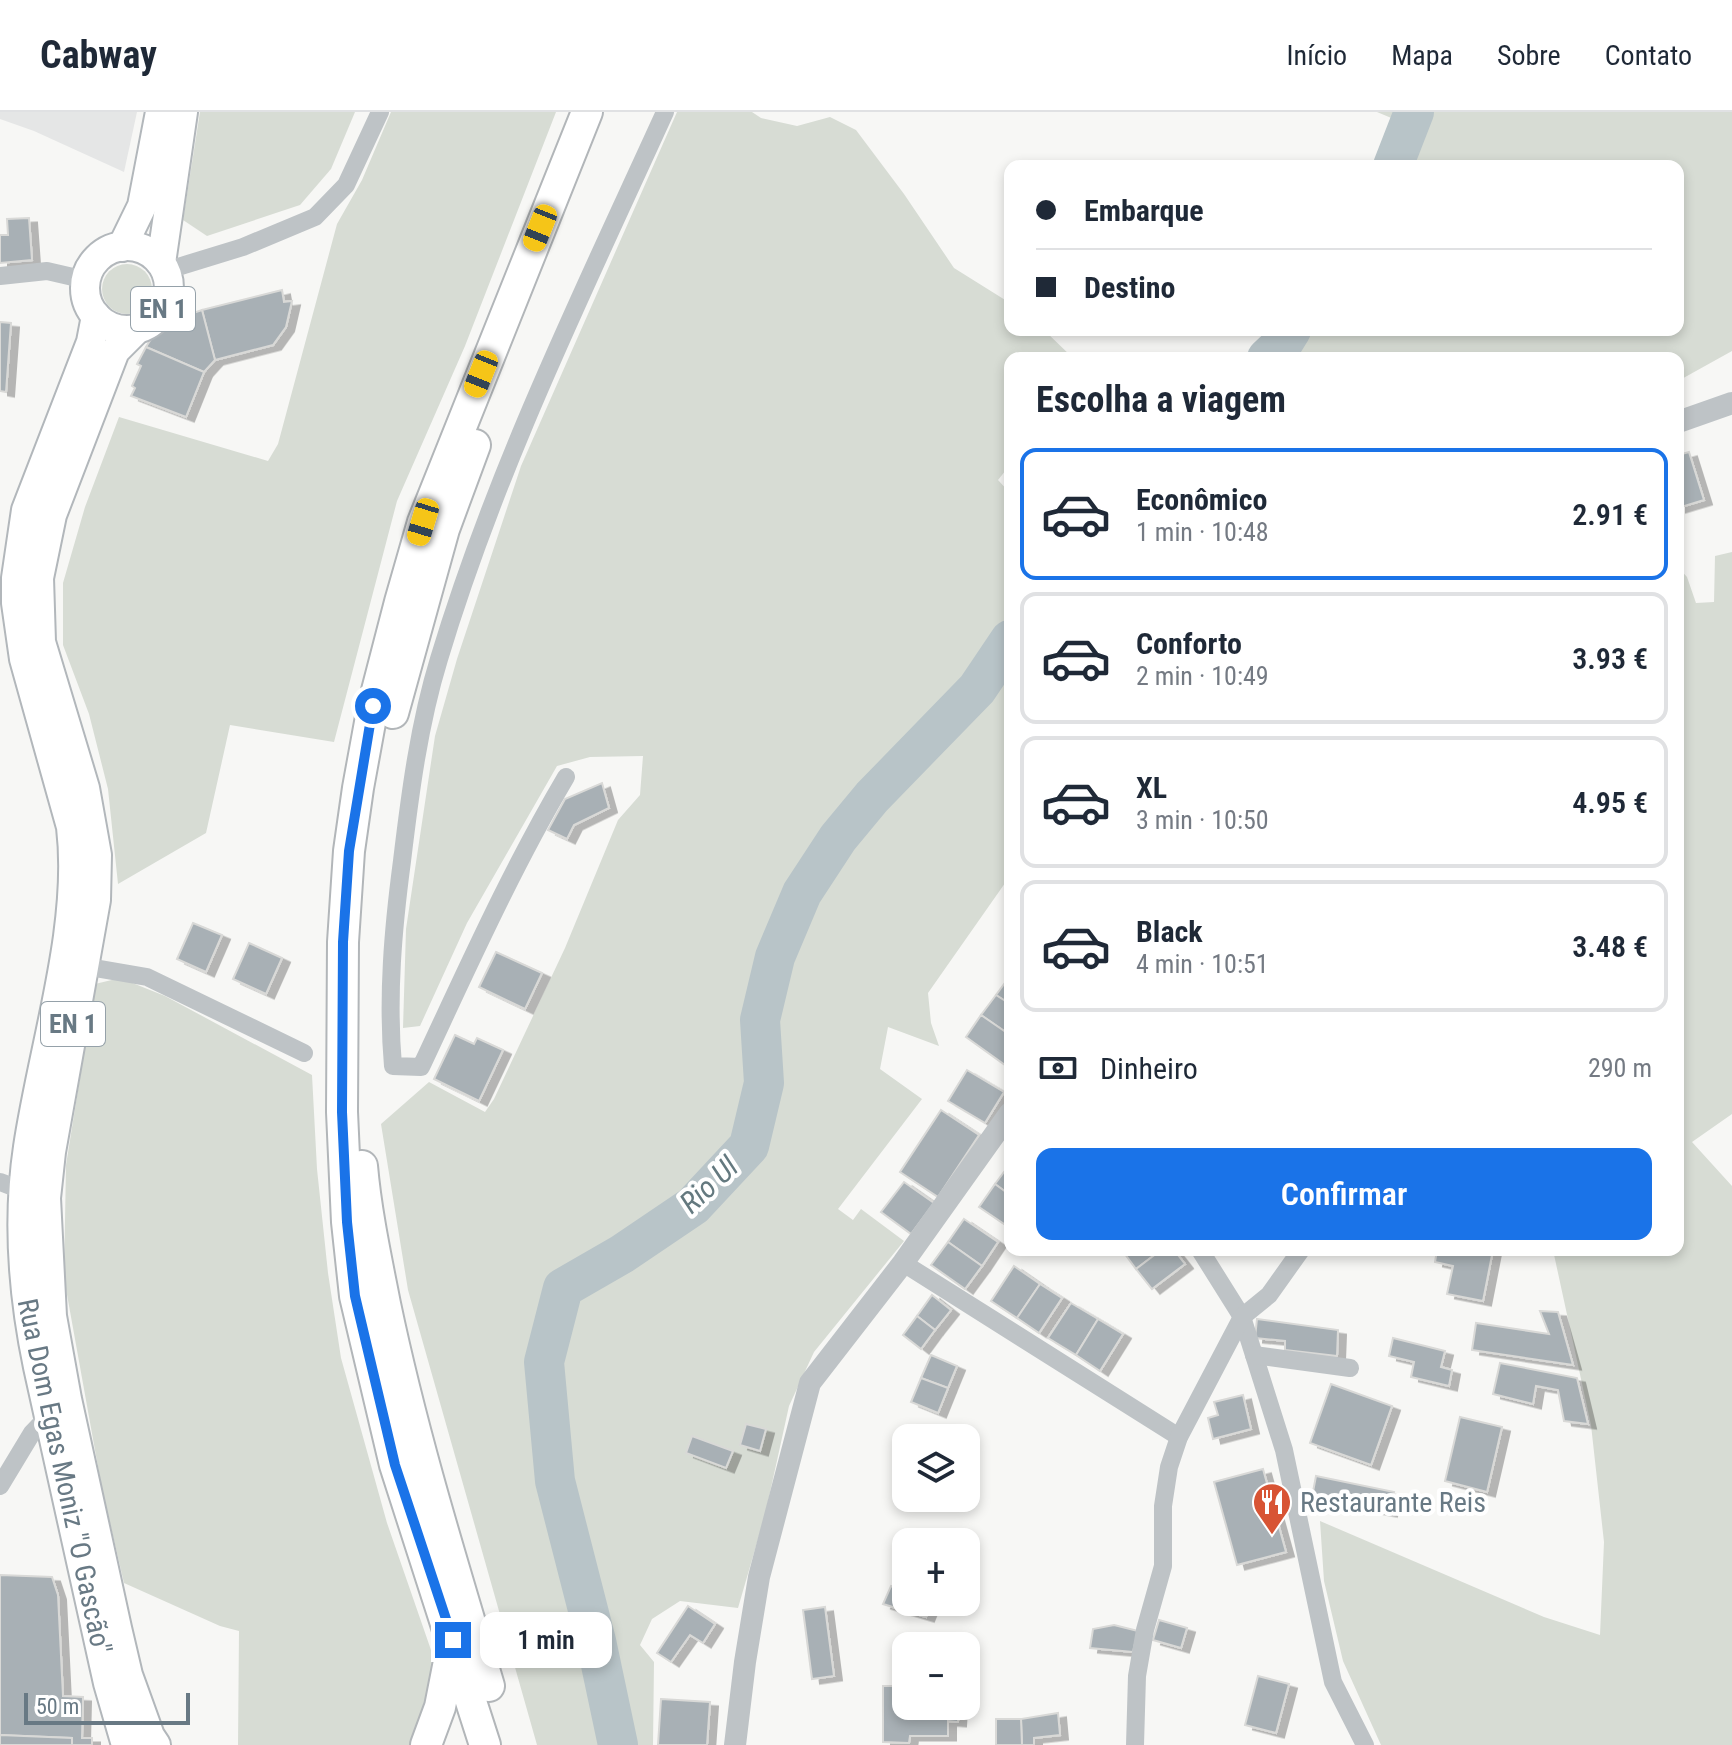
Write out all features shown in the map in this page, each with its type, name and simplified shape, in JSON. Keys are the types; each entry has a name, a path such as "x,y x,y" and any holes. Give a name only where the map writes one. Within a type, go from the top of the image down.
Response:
{"highway":[{"path":"485,1745 395,1465 355,1296 347,1222 342,1112 343,942 349,851 373,706 423,522 587,112"},
{"path":"506,1745 421,1455 371,1231 357,1107 355,1000 358,937 363,872 380,762 444,529 606,112"},
{"path":"426,1745 440,1707 453,1640"}],"main road":[{"name":"EN 1","path":"122,247 142,206 160,112"},
{"name":"EN 1","path":"163,267 148,252 122,247 110,250 99,257 86,280 86,299 96,316 112,327 137,329 158,317 165,307 169,295 163,267 183,112"},
{"name":"Rua Dom Egas Moniz \"O Gascão\"","path":"96,316 87,353 26,510 18,553 16,603 24,659 71,827 74,851 68,930 28,1149 12,1187 30,1328 58,1407 128,1675 156,1745"},
{"name":"Rua Dom Egas Moniz \"O Gascão\"","path":"126,1745 108,1683 58,1407 46,1198 51,1152 96,900 97,855 85,788 41,642 39,578 52,515 115,351 137,329"}],"street":[{"path":"163,267 243,247 315,217 346,185 380,112"},
{"path":"566,777 471,959 421,1067 393,1066 388,1016 397,899 412,780 438,661 520,430 665,112"},
{"path":"0,276 47,271 86,280"},
{"path":"1684,420 1732,403"},
{"path":"83,966 147,977 304,1053"},
{"path":"735,1745 759,1577 810,1383 903,1263 1004,1121"},
{"path":"1204,1256 1242,1317 1284,1450 1333,1682 1365,1745"},
{"path":"1135,1745 1137,1676 1145,1630 1163,1566 1163,1506 1169,1467 1179,1437 1242,1317 1269,1295 1297,1256"},
{"path":"903,1263 1179,1437"},
{"path":"1254,1355 1350,1368"},
{"path":"0,1486 32,1433 58,1407"}],"shaded area":[{"path":"0,112 137,112 124,172 0,119"},
{"path":"200,112 355,112 331,169 300,205 207,236 183,220"},
{"path":"391,112 556,112 465,346 397,501 334,742 230,725 206,833 118,884 108,789 89,714 63,645 63,583 85,507 119,417 268,461 278,444 337,224 362,180"},
{"path":"677,112 752,112 761,118 797,126 830,117 856,130 954,268 1004,299 1004,336 1050,336 1067,352 1004,352 1004,472 998,480 1004,486 1004,628 967,682 892,760 796,880 762,960 749,1014 753,1082 730,1151 676,1202 556,1279 535,1362 542,1444 593,1668 607,1745 537,1745 408,1290 381,1124 429,1082 485,1112 565,948 618,820 640,795 643,756 590,757 557,766 467,923 420,1026 403,1028 406,929 435,736 457,659 521,466"},
{"path":"1377,112 1732,112 1732,351 1684,378 1684,352 1283,352 1295,336 1684,336 1684,160 1403,160 1420,130"},
{"path":"127,264 145,271 152,289 145,307 127,314 109,307 102,289 109,271"},
{"path":"1732,552 1732,1114 1692,1142 1732,1186 1732,1745 1381,1745 1343,1661 1324,1581 1320,1521 1544,1617 1600,1635 1604,1542 1591,1425 1554,1256 1684,1256 1684,574 1696,603 1714,602 1715,556"},
{"path":"1004,666 1004,885 928,993 931,1023 939,1046 888,1027 880,1069 922,1099 838,1209 853,1220 861,1209 904,1241 814,1352 789,1406 765,1515 738,1608 680,1601 652,1619 640,1645 654,1662 653,1745 623,1745 602,1638 557,1446 553,1383 555,1343 569,1298 585,1281 641,1253 691,1216 734,1175 754,1149 771,1070 768,1015 802,906 841,846"},
{"path":"120,978 165,996 312,1075 317,1169 341,1358 387,1523 431,1650 433,1683 413,1745 238,1745 239,1631 220,1626 124,1583 102,1489 64,1278 66,1165 95,984"}],"building":[{"path":"29,218 32,260 0,263 0,235 8,235 7,219"},
{"path":"282,290 284,302 292,301 286,327 273,345 215,360 202,310"},
{"path":"202,310 215,360 204,372 146,347 156,331 172,320"},
{"path":"0,322 11,323 6,392 0,391"},
{"path":"146,347 204,372 186,417 131,396 141,366 137,364"},
{"path":"1689,452 1704,500 1684,506 1684,453"},
{"path":"602,783 609,808 574,825 567,839 548,830 565,799"},
{"path":"193,923 222,935 206,972 177,959"},
{"path":"249,943 282,958 266,994 233,979"},
{"path":"496,952 542,973 525,1009 479,987"},
{"path":"1004,984 1004,1000 996,995"},
{"path":"996,995 1004,1000 1004,1031 981,1015"},
{"path":"981,1015 1004,1031 1004,1064 966,1037"},
{"path":"455,1035 474,1044 477,1038 503,1050 479,1101 434,1079"},
{"path":"967,1070 1004,1092 985,1123 948,1101"},
{"path":"941,1110 979,1135 938,1197 900,1172"},
{"path":"1004,1172 1004,1191 995,1184"},
{"path":"904,1182 934,1203 911,1234 881,1212"},
{"path":"995,1184 1004,1191 1004,1224 979,1207"},
{"path":"964,1219 998,1242 982,1266 948,1242"},
{"path":"948,1242 982,1266 965,1289 931,1265"},
{"path":"1126,1256 1153,1256 1136,1269"},
{"path":"1153,1256 1179,1256 1185,1264 1152,1289 1136,1269"},
{"path":"1436,1256 1492,1256 1483,1301 1447,1294 1453,1266 1435,1262"},
{"path":"1014,1266 1040,1284 1017,1318 991,1301"},
{"path":"1040,1284 1062,1298 1039,1333 1017,1318"},
{"path":"932,1295 951,1310 935,1330 917,1316"},
{"path":"1071,1303 1098,1319 1076,1355 1048,1338"},
{"path":"1540,1311 1558,1312 1573,1365 1472,1350 1476,1323 1549,1334"},
{"path":"917,1316 935,1330 921,1349 903,1335"},
{"path":"1098,1319 1123,1334 1100,1371 1076,1355"},
{"path":"1257,1319 1338,1330 1337,1356 1285,1350 1285,1341 1255,1338"},
{"path":"1393,1338 1445,1351 1441,1367 1452,1370 1449,1386 1411,1377 1414,1362 1389,1356"},
{"path":"931,1355 957,1366 948,1388 921,1378"},
{"path":"1500,1363 1577,1378 1588,1424 1564,1421 1558,1390 1536,1386 1533,1404 1493,1394"},
{"path":"921,1378 948,1388 938,1413 911,1402"},
{"path":"1331,1384 1392,1406 1371,1465 1310,1443"},
{"path":"1243,1395 1251,1429 1213,1439 1208,1418 1218,1415 1214,1402"},
{"path":"1460,1417 1502,1427 1487,1492 1445,1481"},
{"path":"746,1424 766,1429 760,1451 740,1445"},
{"path":"692,1436 733,1451 726,1468 686,1453"},
{"path":"1263,1469 1286,1552 1237,1565 1214,1482"},
{"path":"1316,1476 1394,1492 1389,1512 1312,1497"},
{"path":"0,1575 52,1577 58,1595 63,1696 83,1697 82,1738 92,1738 92,1745 72,1745 72,1738 0,1735"},
{"path":"891,1586 892,1586 892,1607 883,1604"},
{"path":"688,1606 715,1624 703,1643 690,1635 671,1662 657,1653"},
{"path":"825,1607 834,1676 812,1679 803,1610"},
{"path":"1159,1620 1187,1628 1181,1648 1153,1640"},
{"path":"1114,1625 1138,1631 1133,1652 1090,1648 1093,1629"},
{"path":"1258,1676 1289,1684 1276,1733 1245,1725"},
{"path":"883,1686 892,1686 892,1720 958,1720 948,1721 948,1736 910,1736 909,1743 883,1742"},
{"path":"661,1699 710,1702 707,1745 658,1745"},
{"path":"1058,1713 1060,1735 1034,1738 1034,1745 1022,1745 1021,1719"},
{"path":"996,1719 1021,1719 1022,1745 996,1745"},
{"path":"0,1735 72,1738 72,1745 0,1745"}],"waterway":[{"name":"Rio Ul","path":"1395,160 1414,112"},
{"name":"Rio Ul","path":"1273,352 1287,336"},
{"name":"Rio Ul","path":"618,1745 596,1641 555,1481 544,1362 563,1288 622,1254 693,1206 749,1146 764,1083 760,1020 775,957 802,893 838,838 872,797 977,689 1004,649"}],"place":[{"name":"Restaurante Reis","path":"1272,1536"}],"route":[{"path":"373,706 349,851 343,942 342,1112 347,1222 355,1296 395,1465 453,1640"}]}
